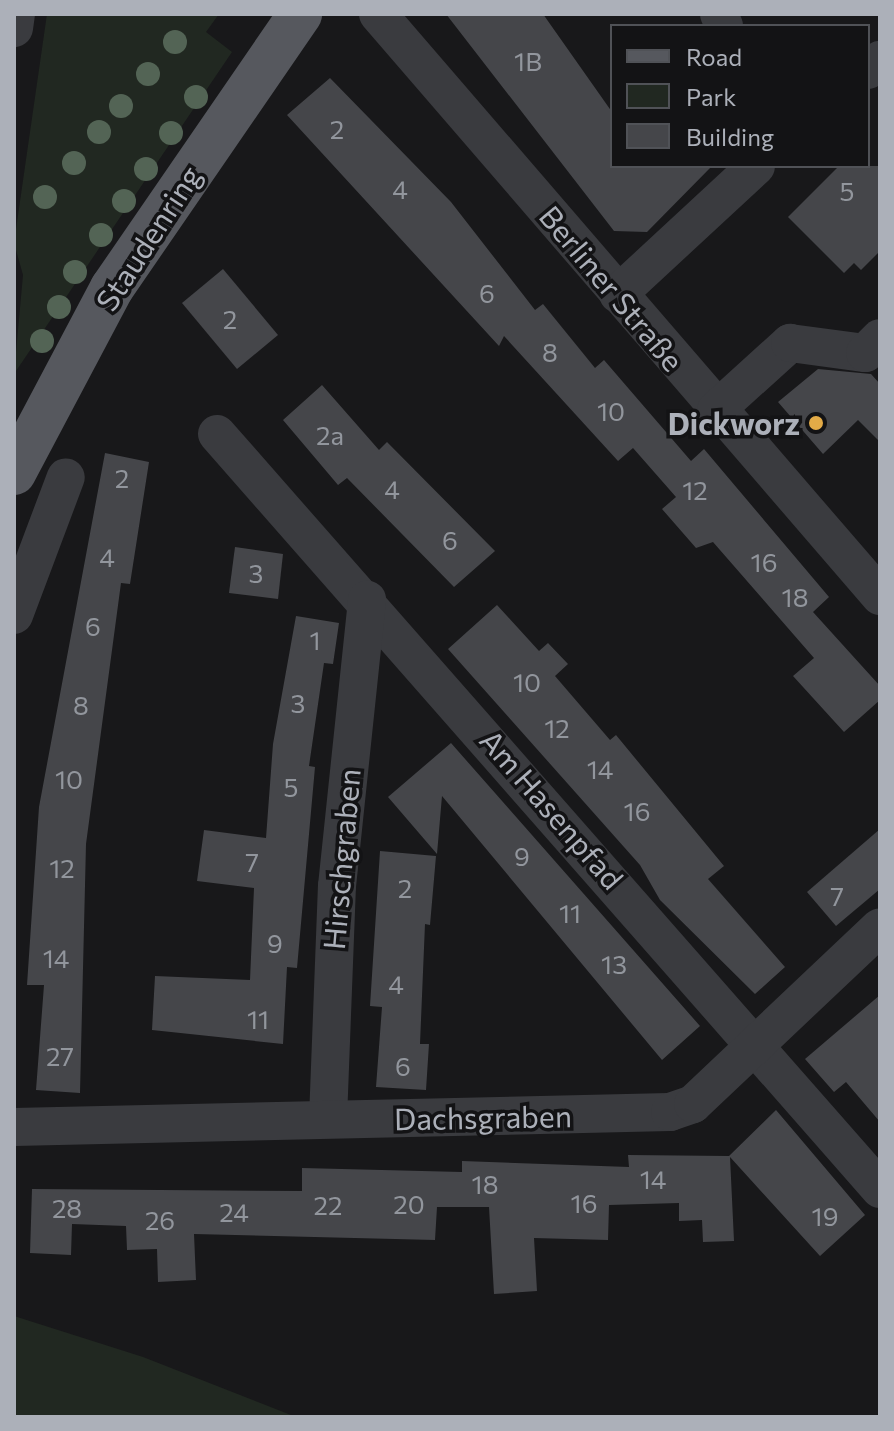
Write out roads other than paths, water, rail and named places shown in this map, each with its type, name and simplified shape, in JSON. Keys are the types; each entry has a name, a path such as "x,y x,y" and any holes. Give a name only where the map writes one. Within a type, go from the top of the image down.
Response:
{"main road":[{"name":"Staudenring","path":"14,473 112,288 300,14"}],"street":[{"path":"14,28 16,14"},
{"name":"Berliner Straße","path":"378,14 716,410 877,587"},
{"path":"618,294 754,168"},
{"path":"716,410 790,343 865,353 880,338"},
{"name":"Am Hasenpfad","path":"217,434 756,1041 880,1189"},
{"path":"14,615 66,477"},
{"name":"Hirschgraben","path":"328,1119 337,886 367,600"},
{"name":"Dachsgraben","path":"14,1127 670,1112 693,1104 756,1041 880,927"}],"place":[{"name":"Dickworz","path":"816,423"}]}
